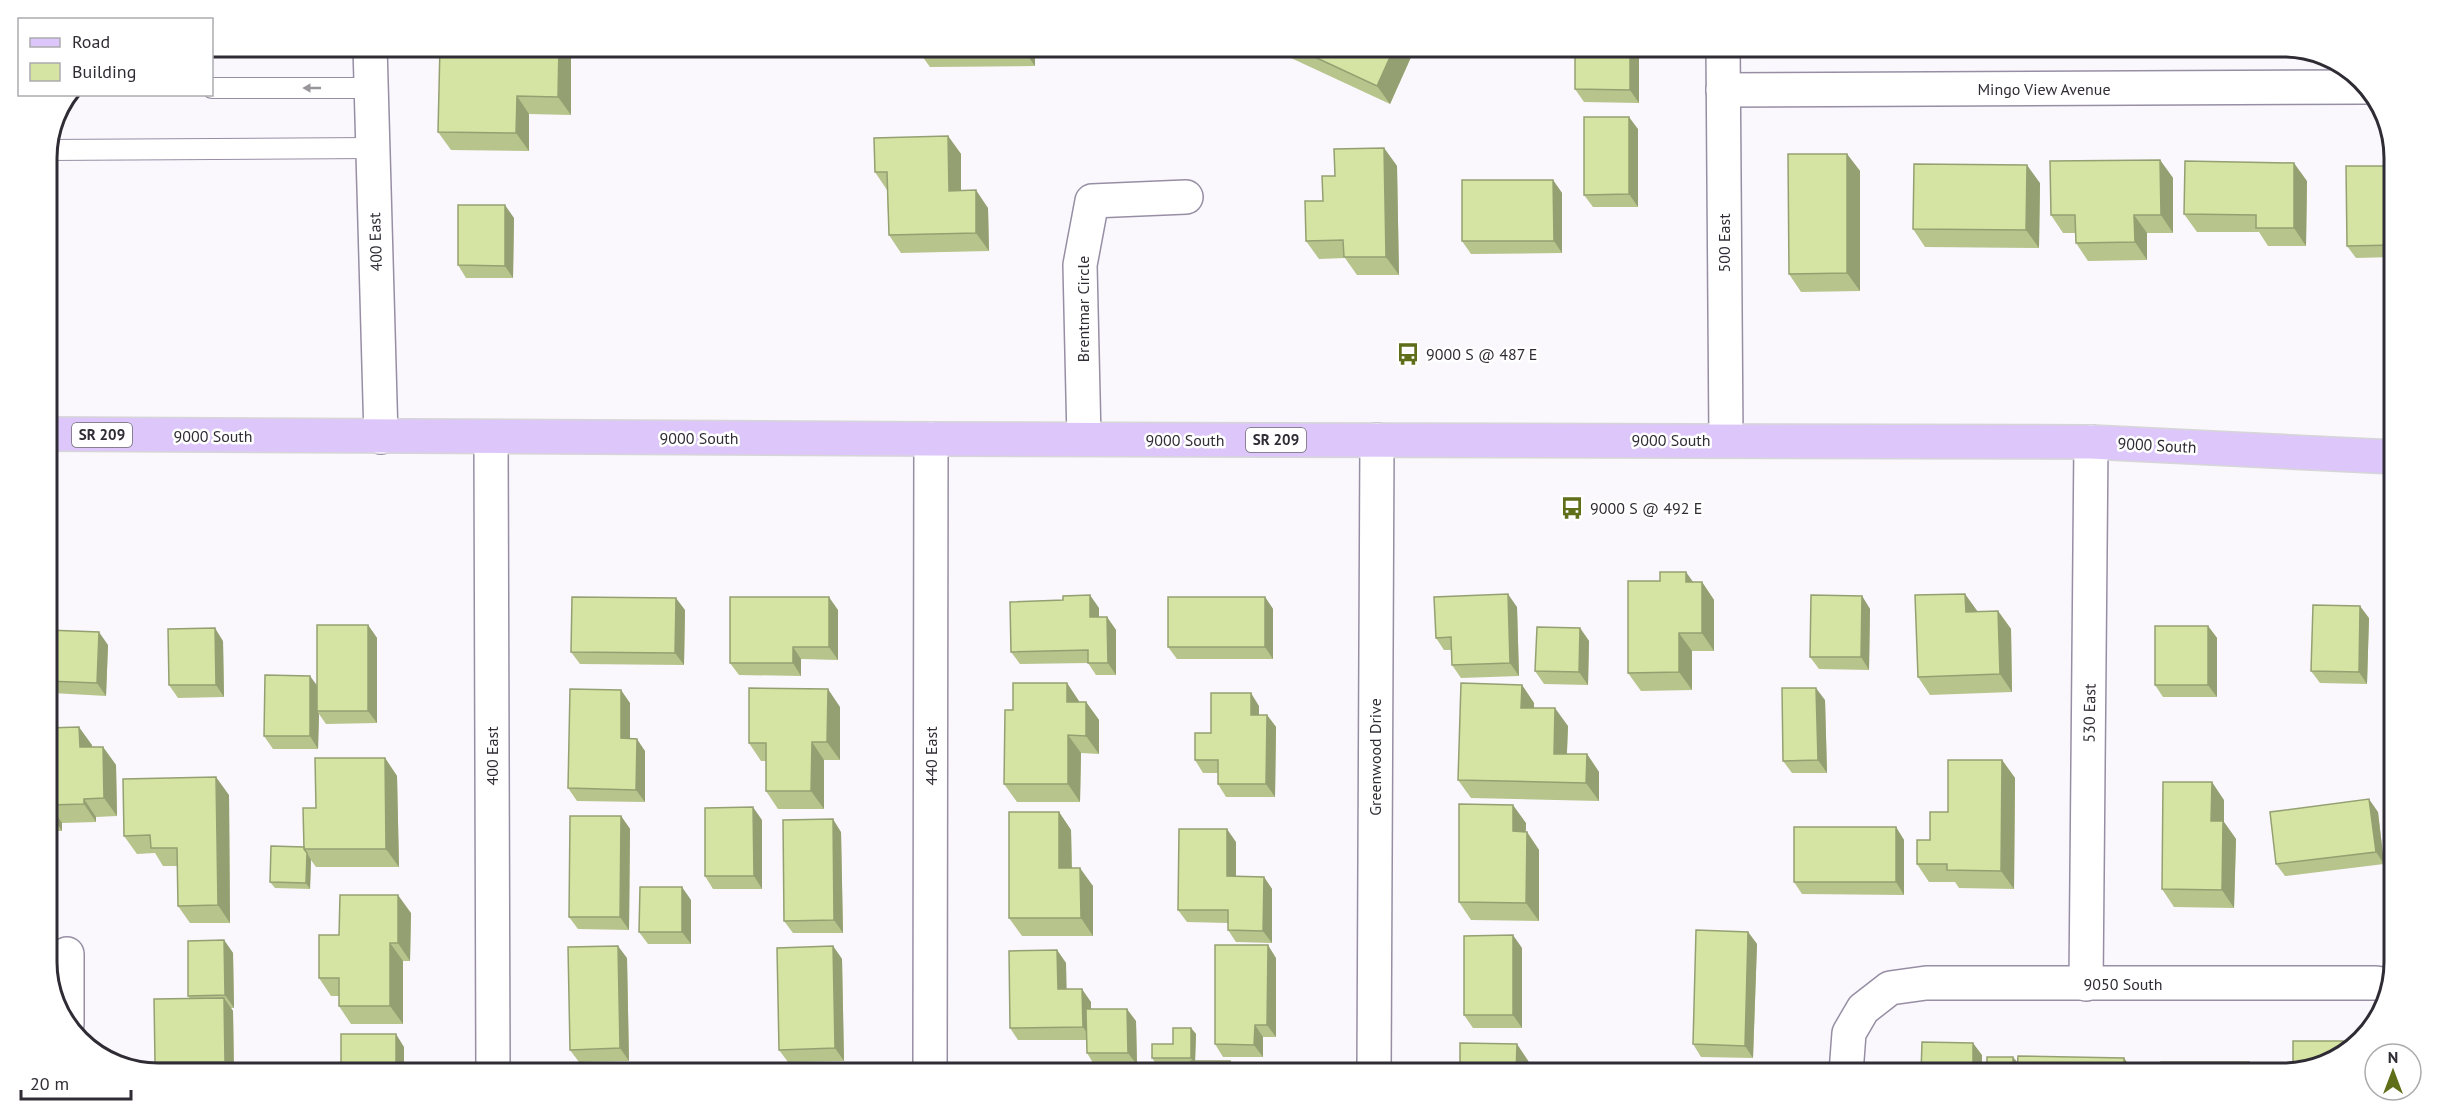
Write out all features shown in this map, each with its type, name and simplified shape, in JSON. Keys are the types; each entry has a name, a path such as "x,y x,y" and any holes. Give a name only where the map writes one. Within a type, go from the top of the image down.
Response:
{"main road":[{"name":"9000 South","path":"57,435 931,440 2091,442 2384,457"}],"street":[{"name":"400 East","path":"370,57 381,437"},
{"name":"500 East","path":"1723,57 1726,440"},
{"name":"Mingo View Avenue","path":"1723,90 2355,87"},
{"name":"Brentmar Circle","path":"1084,440 1080,265 1092,201 1186,196"},
{"name":"400 East","path":"491,438 493,1063"},
{"name":"440 East","path":"930,1063 931,440"},
{"name":"Greenwood Drive","path":"1374,1063 1377,440"},
{"name":"530 East","path":"2086,984 2091,442"},
{"path":"67,954 67,1007"},
{"name":"9050 South","path":"1847,1063 1849,1033 1863,1009 1890,988 1926,983 2381,984"}],"lane":[{"path":"213,88 371,88"},
{"path":"57,150 372,148"}],"building":[{"path":"440,57 559,57 558,97 517,96 516,133 438,132"},
{"path":"1315,57 1390,57 1377,86"},
{"path":"1575,57 1630,57 1630,90 1575,89"},
{"path":"1584,117 1629,117 1629,194 1584,195"},
{"path":"948,136 949,191 976,190 976,233 889,235 887,172 875,172 874,138"},
{"path":"1384,148 1386,257 1344,257 1343,240 1306,241 1305,201 1323,201 1322,176 1335,176 1334,149"},
{"path":"1788,154 1847,154 1847,273 1789,274"},
{"path":"2160,160 2161,215 2134,215 2135,242 2076,243 2075,215 2051,215 2050,161"},
{"path":"2185,161 2294,163 2294,228 2256,228 2256,215 2184,214"},
{"path":"1914,164 2027,165 2026,230 1913,229"},
{"path":"2346,166 2384,166 2384,245 2347,246"},
{"path":"1462,180 1553,180 1554,241 1462,241"},
{"path":"458,205 505,205 505,266 458,265"},
{"path":"1660,572 1686,572 1686,582 1702,582 1702,633 1679,633 1679,672 1628,673 1628,581 1660,581"},
{"path":"1508,594 1510,663 1452,665 1451,637 1436,638 1434,597"},
{"path":"1965,594 1966,612 1998,611 2000,674 1918,677 1915,595"},
{"path":"1090,595 1090,617 1107,617 1108,663 1088,663 1088,650 1011,652 1010,602 1063,600 1063,596"},
{"path":"1811,595 1862,596 1861,657 1810,657"},
{"path":"572,597 676,598 675,653 571,652"},
{"path":"730,597 829,597 829,647 793,647 793,663 730,663"},
{"path":"1168,597 1265,597 1265,647 1168,647"},
{"path":"2313,605 2360,606 2359,672 2311,671"},
{"path":"317,625 368,625 368,711 317,711"},
{"path":"2155,626 2208,626 2208,685 2155,685"},
{"path":"1537,627 1580,628 1579,672 1535,671"},
{"path":"215,628 216,685 169,685 168,629"},
{"path":"57,630 99,632 97,683 57,681"},
{"path":"265,675 310,676 310,736 264,736"},
{"path":"1013,683 1067,683 1067,702 1086,702 1086,736 1068,735 1068,784 1004,784 1005,710 1013,710"},
{"path":"1461,683 1522,685 1521,708 1555,708 1554,754 1587,754 1586,783 1458,780"},
{"path":"749,688 828,689 827,742 812,742 811,791 766,791 766,743 749,743"},
{"path":"1782,688 1816,688 1818,760 1783,761"},
{"path":"570,689 621,690 621,738 637,739 636,790 568,788"},
{"path":"1211,693 1251,693 1251,715 1267,715 1266,784 1218,784 1218,760 1195,760 1195,733 1211,733"},
{"path":"79,727 80,747 103,747 104,798 84,799 84,804 57,805 57,728"},
{"path":"315,758 385,758 386,849 304,849 303,808 316,808"},
{"path":"1948,760 2002,760 2001,871 1947,870 1947,864 1917,864 1917,840 1930,840 1930,812 1948,812"},
{"path":"216,777 218,905 178,906 177,848 151,848 150,835 124,836 123,779"},
{"path":"2163,782 2212,782 2211,821 2223,821 2222,890 2162,889"},
{"path":"2369,799 2376,852 2276,864 2270,812"},
{"path":"1459,804 1513,805 1513,831 1527,832 1526,903 1459,902"},
{"path":"753,807 754,876 705,876 705,808"},
{"path":"1009,812 1059,812 1059,868 1080,868 1081,918 1009,918"},
{"path":"570,816 621,816 620,917 569,917"},
{"path":"833,819 834,920 784,921 783,820"},
{"path":"1794,827 1896,827 1896,882 1794,882"},
{"path":"1179,829 1227,829 1227,876 1264,877 1263,931 1228,930 1228,910 1178,910"},
{"path":"271,846 304,847 307,853 306,883 270,882"},
{"path":"640,887 682,887 682,932 639,932"},
{"path":"340,895 398,895 398,943 390,943 390,1006 339,1006 339,978 319,978 319,935 339,935"},
{"path":"1696,930 1748,932 1745,1046 1693,1044"},
{"path":"1513,935 1513,1015 1464,1015 1464,936"},
{"path":"224,940 225,995 188,996 188,941"},
{"path":"1215,945 1268,945 1267,1025 1255,1025 1254,1045 1215,1044"},
{"path":"618,946 620,1048 570,1050 568,947"},
{"path":"833,946 835,1048 779,1050 777,948"},
{"path":"1057,950 1058,989 1082,989 1083,1027 1010,1028 1009,951"},
{"path":"224,998 225,1062 155,1062 154,999"},
{"path":"1086,1009 1127,1009 1128,1053 1087,1053"},
{"path":"1173,1028 1191,1028 1191,1058 1152,1058 1152,1044 1173,1044"},
{"path":"341,1034 396,1034 396,1063 341,1063"},
{"path":"2293,1041 2343,1041 2328,1053 2309,1060 2293,1062"},
{"path":"1922,1042 1973,1043 1973,1063 1921,1063"},
{"path":"1460,1043 1517,1044 1516,1063 1460,1063"},
{"path":"2018,1056 2124,1058 2124,1063 2018,1063"},
{"path":"1987,1057 2013,1057 2013,1063 1987,1063"},
{"path":"1191,1061 1230,1061 1230,1063 1191,1063"},
{"path":"2161,1062 2249,1062 2249,1063"}],"place":[{"name":"9000 S @ 487 E","path":"1408,354"},
{"name":"9000 S @ 492 E","path":"1572,508"}]}
